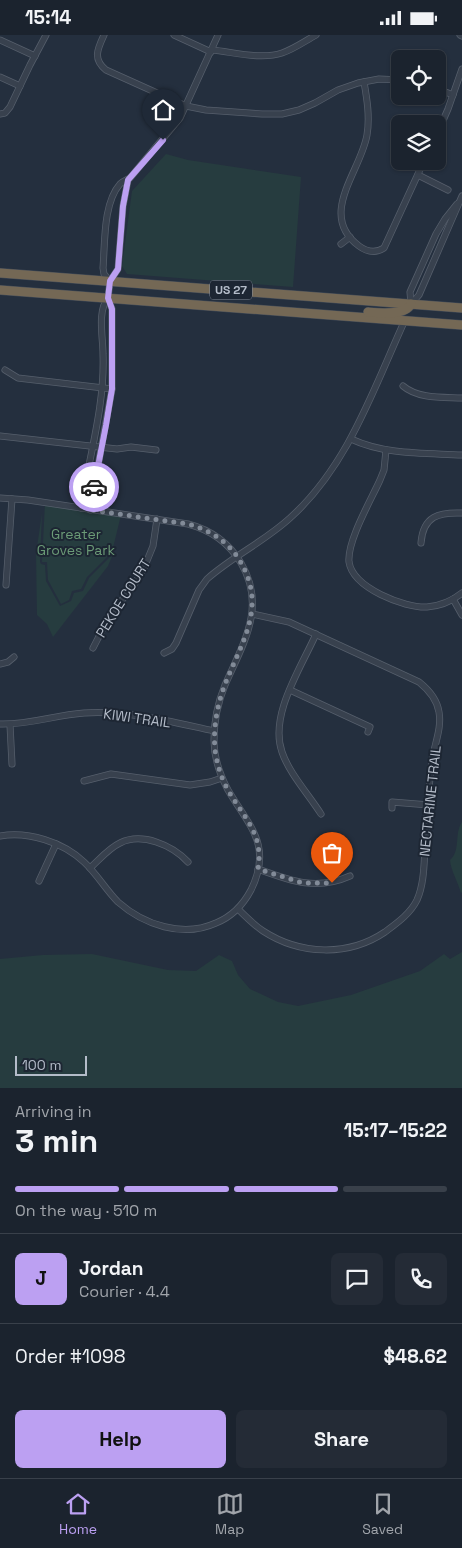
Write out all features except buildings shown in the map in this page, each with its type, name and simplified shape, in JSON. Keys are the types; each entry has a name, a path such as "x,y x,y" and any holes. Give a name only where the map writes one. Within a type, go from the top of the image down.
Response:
{"highway":[{"name":"US 27","path":"0,273 462,308"},
{"name":"US 27","path":"0,289 462,325"},
{"path":"282,311 292,307 372,312 400,311 407,309 411,304"}],"street":[{"path":"0,114 5,113 9,109 46,35"},
{"path":"104,35 96,55 101,66 106,70 186,106 206,110 262,114 282,113 305,108 338,90 364,81 391,80"},
{"path":"174,35 211,51 252,55 273,55 286,52 316,35"},
{"path":"110,281 104,274 103,269 108,213 111,202 120,185 128,180 176,125 218,35"},
{"path":"0,40 35,56"},
{"path":"445,115 462,69"},
{"path":"0,77 20,87"},
{"path":"364,81 368,109 368,132 363,151 341,205 342,223 358,246 366,251 377,251 384,248 420,170"},
{"path":"446,92 453,95"},
{"path":"418,175 448,190"},
{"path":"81,509 102,388 103,308 108,298 110,281 118,269 123,206 128,180"},
{"path":"411,304 410,292 423,263 442,224 461,199"},
{"path":"411,304 418,298 461,199"},
{"path":"341,244 350,237"},
{"path":"423,263 432,267"},
{"path":"90,510 112,389 112,309 108,298"},
{"path":"164,653 172,649 176,643 204,583 284,523 304,505 325,481 351,439 405,320"},
{"path":"5,370 18,378 112,389"},
{"path":"403,386 409,391 420,394 462,397"},
{"path":"0,436 102,448 117,449 131,447 156,450"},
{"path":"351,439 374,448 386,450 462,455"},
{"path":"386,450 384,470 352,541 349,558 356,578 367,587 406,605 418,607 431,607 453,599 462,593"},
{"path":"0,498 188,524 208,531 218,537 238,557 250,583 252,614 246,636 220,698 214,731 215,753 222,778 232,797 253,828 258,847 258,869 252,888 238,909 224,919 206,927 189,930 159,925 129,910 110,893 80,858 56,844 22,835 0,836"},
{"path":"6,585 12,499"},
{"path":"421,543 425,527 434,517 447,513 462,513"},
{"name":"PEKOE COURT","path":"93,648 110,615 134,585 144,568 153,546 158,519"},
{"path":"453,599 462,615"},
{"name":"NECTARINE TRAIL","path":"238,909 254,924 270,935 304,948 323,950 352,947 372,940 392,927 410,911 418,897 423,877 432,761 440,718 438,707 432,695 415,680 279,618 252,614"},
{"path":"316,634 280,715 278,730 279,743 288,765 321,814"},
{"path":"0,664 8,662 14,657"},
{"path":"290,690 370,727 368,732"},
{"name":"KIWI TRAIL","path":"0,724 10,725 38,722 64,715 97,712 133,715 214,731"},
{"path":"10,725 12,764"},
{"path":"84,781 110,774 190,785 222,778"},
{"path":"392,807 392,802 428,805"},
{"path":"90,868 116,845 133,839 146,840 171,848 181,854 188,862"},
{"path":"39,881 56,844"},
{"path":"258,869 291,881 312,884 332,883 350,876"}],"green space":[{"path":"166,154 188,160 301,177 293,287 127,274 122,266 132,191"},
{"name":"Greater Groves Park","path":"45,503 121,515 112,552 87,577 81,589 72,591 69,600 61,604 48,580 47,562 42,562"},
{"path":"42,513 40,562 45,565 46,581 60,606 71,601 74,593 83,591 89,578 113,554 108,566 53,637 47,624 37,615 36,554"},
{"path":"462,822 461,893 450,860 457,847 458,831"},
{"path":"462,952 462,1088 0,1088 0,959 43,955 92,954 168,970 196,971 219,955 232,961 238,975 250,989 278,1002 298,1006 351,995 420,971 444,954 450,959"}],"way so far":[{"path":"94,487 90,510 200,527 218,537 240,562 246,572 251,588 252,614 238,658 220,698 215,723 214,743 218,764 227,788 253,828 260,855 258,869 291,881 312,884 332,883"}],"route":[{"path":"94,487 112,389 112,309 108,298 110,281 118,269 124,201 128,180 163,140"}]}
